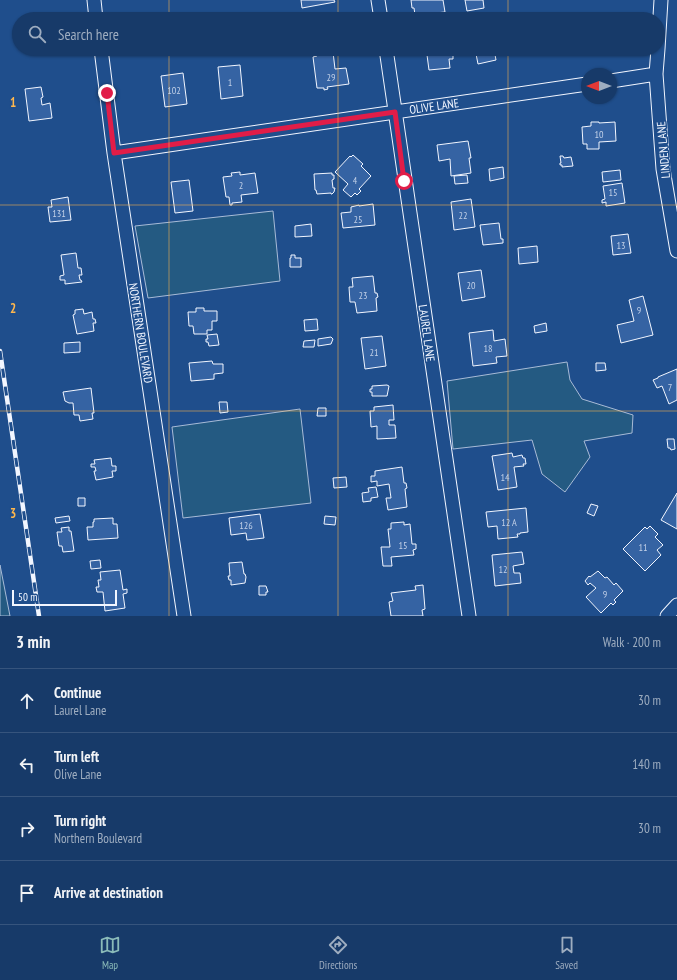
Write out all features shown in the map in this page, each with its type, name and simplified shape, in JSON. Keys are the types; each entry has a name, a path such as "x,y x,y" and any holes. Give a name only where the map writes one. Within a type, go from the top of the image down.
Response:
{"street":[{"path":"94,0 95,12"},
{"path":"378,0 380,12"},
{"name":"LINDEN LANE","path":"660,12 661,0"},
{"name":"NORTHERN BOULEVARD","path":"102,56 114,153 184,616"},
{"name":"LAUREL LANE","path":"387,56 406,197 468,616"},
{"name":"LINDEN LANE","path":"657,56 656,74 663,168 677,251"},
{"path":"617,80 656,74"},
{"name":"OLIVE LANE","path":"114,153 581,85"},
{"path":"667,616 677,605"}],"shaded area":[{"path":"273,211 280,281 148,298 135,226"},
{"path":"567,362 570,380 582,399 633,415 632,433 584,441 590,457 565,492 542,474 532,440 453,449 447,381"},
{"path":"300,409 311,503 183,518 172,427"},
{"path":"0,565 10,616 0,616"}],"building":[{"path":"301,0 334,0 335,2 302,8"},
{"path":"411,0 443,0 445,12 415,12 414,8 412,8"},
{"path":"465,0 483,0 484,8 467,11"},
{"path":"333,56 335,69 346,68 349,84 327,87 328,89 324,90 324,88 317,88 313,57"},
{"path":"427,56 453,56 453,59 449,59 450,68 429,70"},
{"path":"476,56 495,56 496,60 478,64"},
{"path":"240,65 243,96 221,99 218,67"},
{"path":"183,73 187,104 165,107 161,76"},
{"path":"41,87 43,97 41,98 42,105 50,103 52,118 29,121 25,89"},
{"path":"591,122 615,122 616,141 599,142 599,149 587,149 587,144 583,144 582,127 591,126"},
{"path":"468,141 471,158 469,158 471,173 451,176 450,159 439,161 437,145"},
{"path":"353,155 363,164 361,166 371,176 359,189 361,191 357,195 355,193 351,197 343,190 348,184 335,172 350,156 351,157"},
{"path":"560,156 563,156 564,158 571,157 573,166 562,167 562,165 560,165"},
{"path":"503,167 504,178 490,181 489,169"},
{"path":"620,170 621,180 603,182 602,172"},
{"path":"240,172 240,175 255,173 258,193 241,195 242,202 232,203 232,205 230,205 229,197 226,197 223,177 232,176 231,173"},
{"path":"332,173 332,175 334,175 334,179 332,180 333,188 335,188 334,192 332,194 317,194 315,190 314,174"},
{"path":"467,175 468,183 455,184 454,176"},
{"path":"189,180 193,211 175,213 171,182"},
{"path":"622,183 625,203 606,206 606,202 602,203 602,200 605,199 603,186"},
{"path":"68,197 71,220 50,222 48,207 52,207 51,200"},
{"path":"471,199 475,227 454,230 451,202"},
{"path":"373,204 375,225 343,228 341,213 351,212 351,207"},
{"path":"499,223 503,243 483,245 480,225"},
{"path":"311,224 312,236 295,237 295,226"},
{"path":"628,234 631,253 613,255 611,236"},
{"path":"537,246 538,262 519,264 518,248"},
{"path":"76,253 78,268 81,268 82,275 79,275 82,282 65,284 65,280 60,280 60,276 64,275 61,255"},
{"path":"291,255 295,255 295,258 301,258 301,267 290,267"},
{"path":"481,270 485,297 462,301 458,273"},
{"path":"373,276 375,293 377,293 378,297 376,298 377,311 357,313 355,302 350,302 349,287 353,287 352,278"},
{"path":"643,296 653,335 621,343 617,325 634,321 629,300"},
{"path":"196,308 204,308 204,311 217,311 217,321 212,321 212,330 207,330 207,334 194,334 193,326 189,326 188,312 196,312"},
{"path":"83,309 84,314 92,312 93,319 95,319 96,323 93,323 94,331 77,334 73,315 75,314 75,310"},
{"path":"317,319 318,330 305,331 304,320"},
{"path":"546,323 547,331 535,333 534,326"},
{"path":"493,330 494,341 505,339 507,356 496,357 497,363 473,366 469,333"},
{"path":"217,334 219,345 209,346 208,342 206,342 206,339 208,339 207,335"},
{"path":"382,336 386,366 365,369 361,338"},
{"path":"331,337 333,339 331,344 318,346 318,339"},
{"path":"315,340 314,347 303,347 304,341"},
{"path":"80,342 80,352 64,353 64,343"},
{"path":"212,361 213,364 223,364 223,373 214,374 214,379 191,381 189,363"},
{"path":"596,363 605,363 606,370 596,371"},
{"path":"677,369 677,400 669,404 662,386 657,388 653,380"},
{"path":"372,386 389,386 387,396 372,396 370,389 372,389"},
{"path":"91,388 94,413 92,413 93,419 80,421 79,415 74,415 73,403 65,401 63,392"},
{"path":"219,402 227,402 228,412 220,413"},
{"path":"393,405 394,420 389,420 389,425 395,425 396,438 377,439 377,426 371,427 370,411 374,411 374,407"},
{"path":"318,408 326,408 326,416 317,416"},
{"path":"667,439 674,439 675,449 671,450 668,448"},
{"path":"512,453 513,457 522,455 523,458 525,458 526,464 523,464 524,466 514,467 517,487 498,490 492,456"},
{"path":"111,458 112,466 116,466 116,471 112,471 113,477 96,480 94,471 96,471 95,467 91,467 91,464 95,464 94,460"},
{"path":"402,467 404,483 406,483 407,488 405,489 407,507 388,510 386,498 391,498 389,484 377,486 377,481 371,482 371,476 375,476 375,471"},
{"path":"346,477 347,487 334,488 333,478"},
{"path":"376,487 378,497 371,498 371,501 363,502 362,493 369,492 368,488"},
{"path":"677,493 677,529 661,520"},
{"path":"78,498 85,498 85,506 78,506"},
{"path":"591,504 598,506 594,516 587,513"},
{"path":"526,508 528,532 517,534 518,537 498,539 497,526 488,527 486,512"},
{"path":"260,514 264,538 247,540 246,533 231,535 229,518"},
{"path":"69,516 70,521 56,523 55,518"},
{"path":"325,516 336,517 335,525 324,524"},
{"path":"113,518 113,524 117,524 118,538 88,540 87,527 93,527 94,519"},
{"path":"404,522 404,525 410,524 412,544 416,544 416,549 413,550 414,555 391,557 392,566 383,566 381,547 390,547 388,529 391,529 391,523"},
{"path":"650,526 658,534 655,537 663,545 657,550 661,555 645,571 623,549 645,527 647,529"},
{"path":"69,527 74,551 63,552 62,546 59,546 57,532 62,532 61,528"},
{"path":"522,552 524,564 513,566 514,573 520,573 521,583 495,586 492,555"},
{"path":"100,560 101,568 91,569 90,561"},
{"path":"242,562 246,577 245,583 231,585 231,580 229,580 228,576 230,576 229,563"},
{"path":"120,570 123,590 127,589 127,593 123,594 125,608 105,611 103,592 97,592 96,587 99,587 98,580 101,580 100,572"},
{"path":"598,571 605,578 607,577 614,585 616,583 623,591 614,600 616,602 613,605 611,603 601,613 586,597 596,588 590,583 588,585 585,581 589,576 590,577"},
{"path":"423,585 425,609 422,610 423,616 391,616 389,602 393,601 391,593 416,590 415,586"},
{"path":"259,586 266,586 268,592 266,592 266,595 259,595"}],"railway":[{"path":"0,351 39,616"}],"route":[{"path":"107,93 114,153 395,112 404,181"}]}
